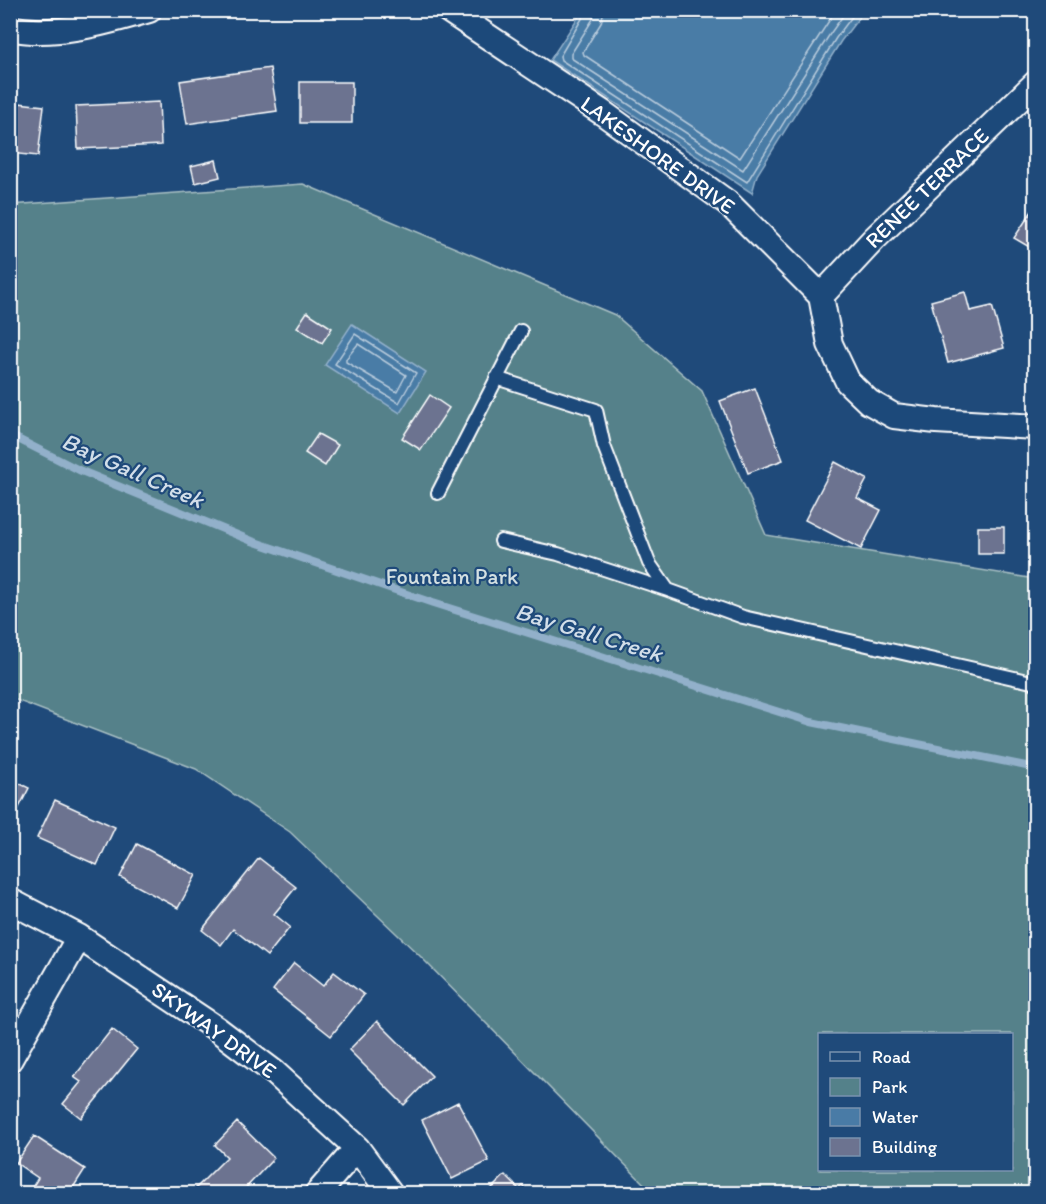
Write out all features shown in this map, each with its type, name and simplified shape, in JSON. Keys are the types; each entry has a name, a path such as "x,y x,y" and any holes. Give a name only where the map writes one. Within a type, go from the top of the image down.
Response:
{"street":[{"path":"10,28 24,31 95,25 149,10"},
{"name":"LAKESHORE DRIVE","path":"448,10 603,113 728,203 821,296"},
{"name":"RENEE TERRACE","path":"821,296 874,239 1035,83"},
{"path":"821,296 830,344 848,382 869,402 894,416 1035,427"},
{"name":"SKYWAY DRIVE","path":"10,901 79,937 225,1035 275,1073 357,1148 391,1194"},
{"path":"10,1059 79,937"},
{"path":"317,1194 357,1148"}],"lane":[{"path":"438,494 521,331"},
{"path":"496,378 596,410 604,446 649,563 668,590"},
{"path":"501,541 558,554 743,617 1035,683"}],"green space":[{"name":"Fountain Park","path":"303,184 615,315 702,391 766,535 1035,579 1035,1193 653,1193 420,956 290,832 196,769 11,698 10,205"}],"water":[{"path":"583,10 864,11 841,41 757,175 752,193 550,60"},
{"path":"352,324 426,372 400,413 325,365"}],"building":[{"path":"270,68 277,111 187,124 180,81"},
{"path":"300,82 352,82 352,123 300,123"},
{"path":"10,102 44,106 38,156 10,153"},
{"path":"159,102 161,145 78,149 76,106"},
{"path":"216,160 220,177 195,183 191,166"},
{"path":"1036,205 1036,251 1014,238"},
{"path":"965,292 970,311 992,306 1004,348 948,363 931,301"},
{"path":"307,312 332,328 322,343 297,327"},
{"path":"755,388 783,460 748,473 720,401"},
{"path":"430,395 449,408 421,450 402,438"},
{"path":"318,434 338,445 325,466 305,453"},
{"path":"835,462 867,479 857,498 881,510 861,549 805,520"},
{"path":"978,527 1004,527 1004,554 978,554"},
{"path":"10,779 29,788 11,823 10,823"},
{"path":"55,800 115,827 97,865 37,838"},
{"path":"137,844 196,875 178,908 120,877"},
{"path":"259,858 296,887 274,914 290,927 267,956 233,929 221,945 202,930"},
{"path":"294,963 323,986 334,972 364,995 331,1036 273,990"},
{"path":"377,1021 432,1076 404,1105 349,1050"},
{"path":"112,1029 137,1049 81,1118 63,1104 81,1082 74,1077"},
{"path":"458,1102 489,1161 452,1179 422,1120"},
{"path":"237,1122 274,1158 240,1194 190,1194 227,1157 215,1145"},
{"path":"34,1136 85,1169 69,1194 28,1194 38,1178 16,1163"},
{"path":"505,1175 519,1189 523,1186 531,1194 486,1194"}],"waterway":[{"name":"Bay Gall Creek","path":"10,435 79,470 252,541 433,603 811,722 1036,768"}]}
